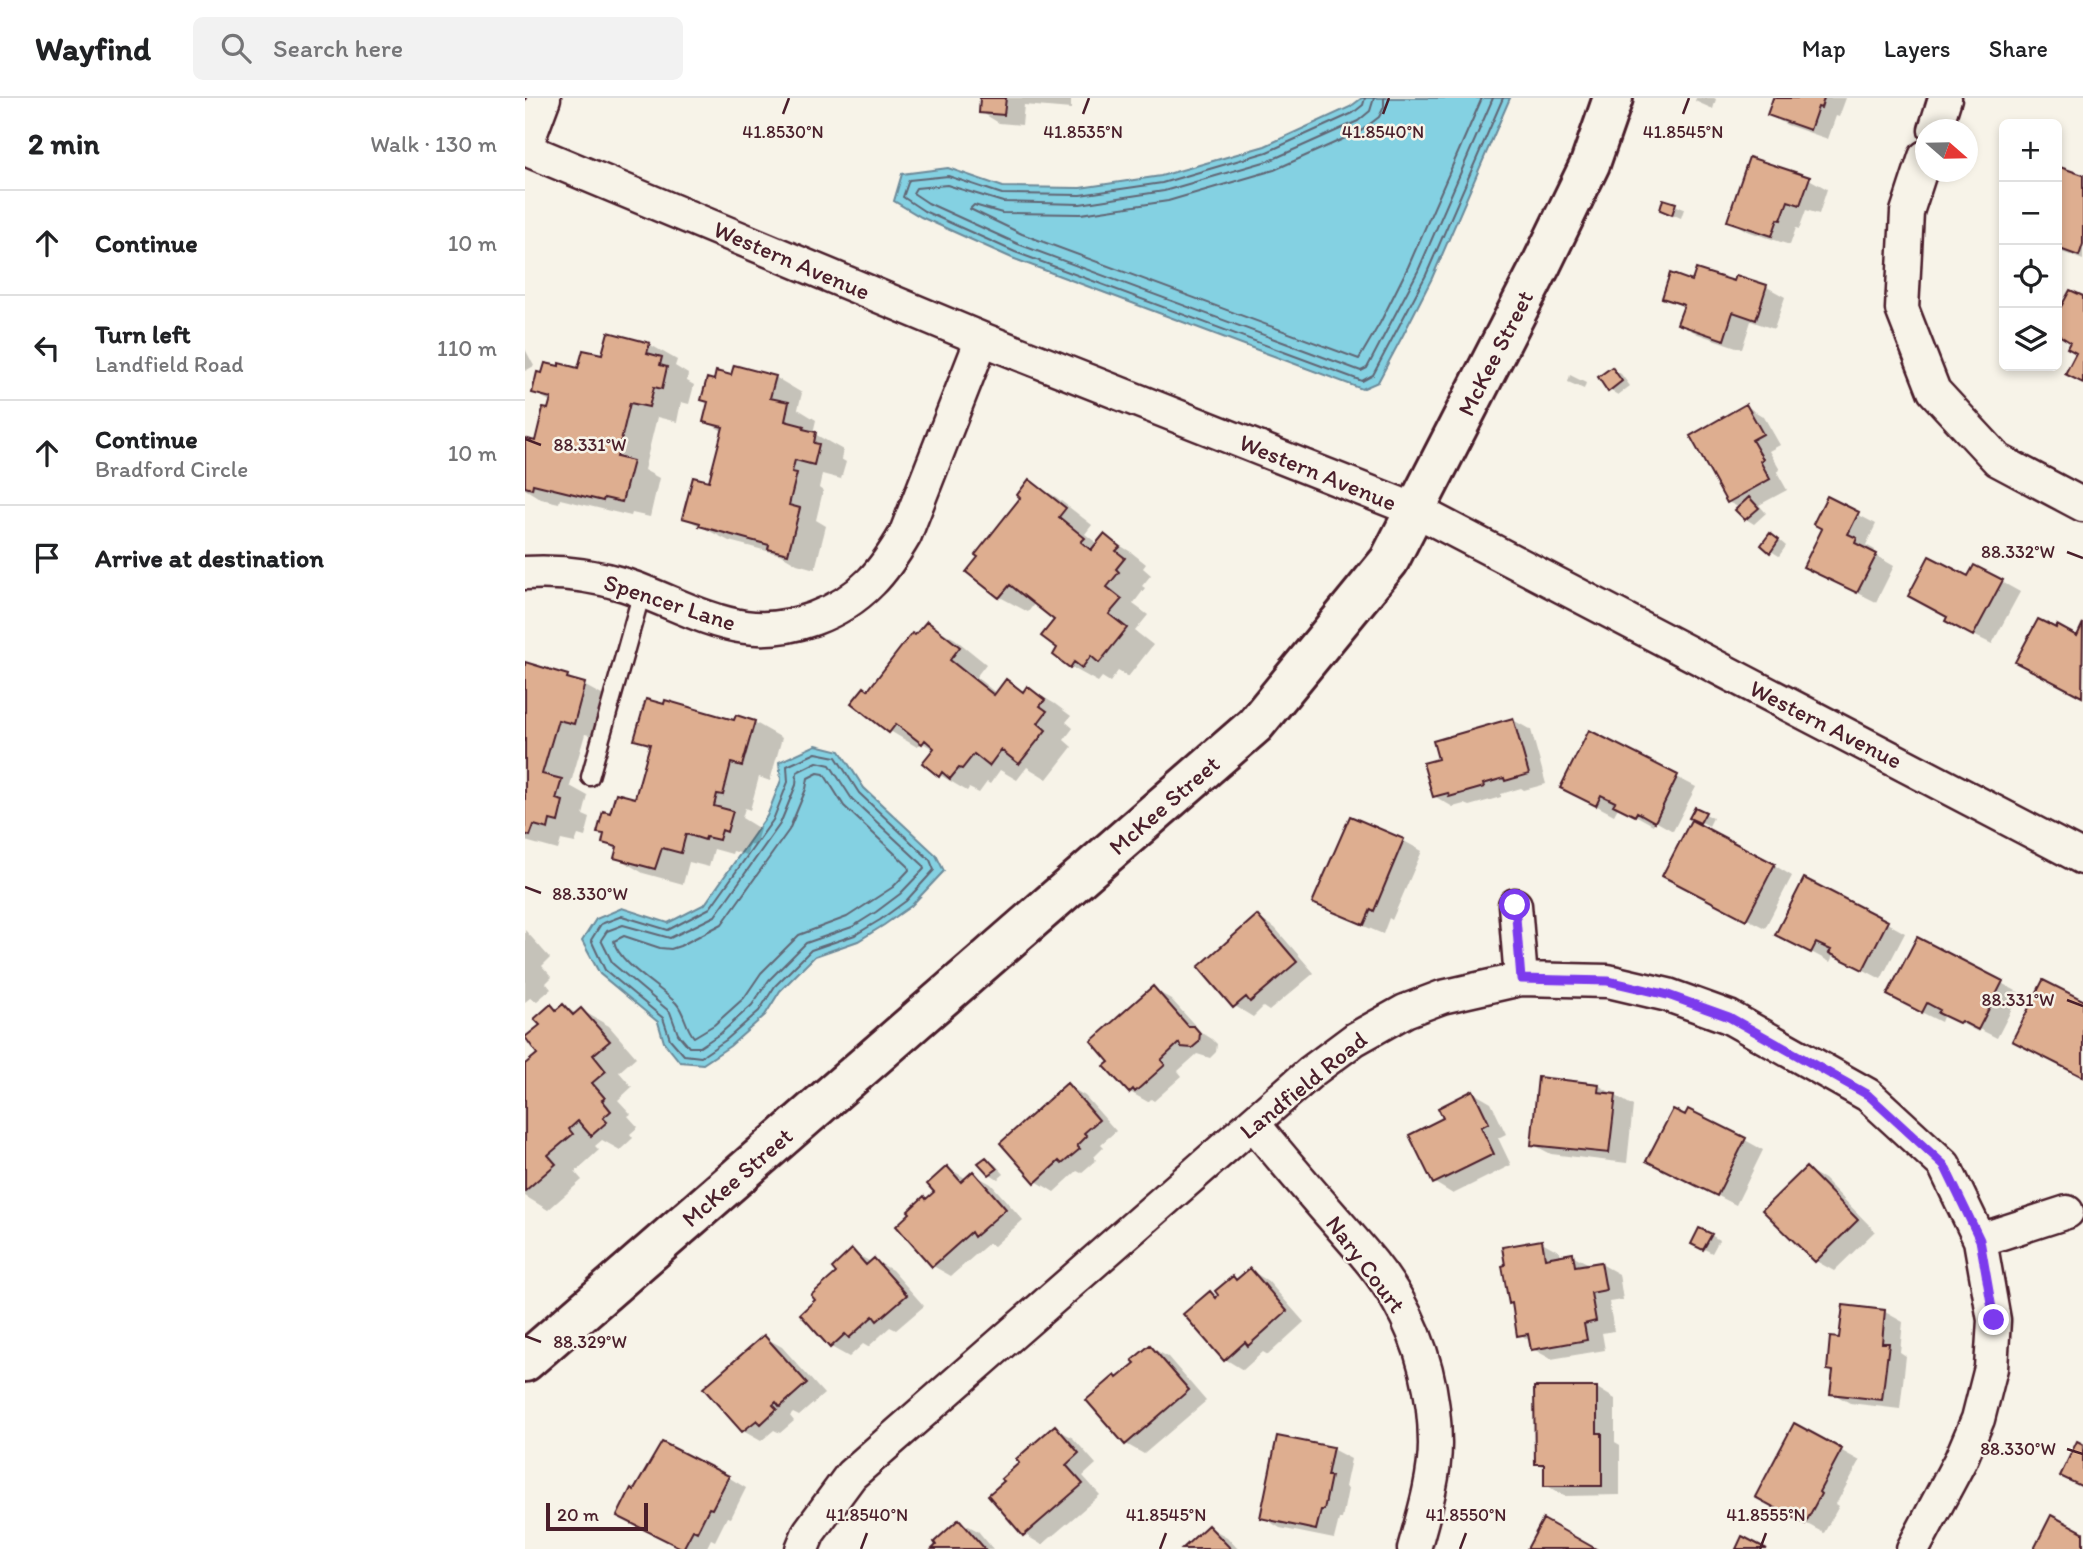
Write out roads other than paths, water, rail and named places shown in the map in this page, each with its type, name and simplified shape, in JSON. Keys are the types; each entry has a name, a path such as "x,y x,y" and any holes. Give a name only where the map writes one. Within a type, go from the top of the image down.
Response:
{"street":[{"path":"525,149 544,98"},
{"name":"McKee Street","path":"526,1359 1255,725 1389,561 1590,164 1613,98"},
{"path":"1938,119 1945,98"},
{"name":"Western Avenue","path":"525,149 982,339 1415,510 2083,858"},
{"path":"1917,182 1907,212 1902,309 1934,391 1997,460 2083,505"},
{"name":"Spencer Lane","path":"525,573 551,572 587,576 624,584 709,618 745,627 781,628 815,618 846,604 871,583 891,559 905,535 982,339"},
{"path":"1515,905 1521,979"},
{"name":"Landfield Road","path":"802,1549 809,1532 851,1475 1312,1071 1355,1039 1405,1011 1442,997 1521,979 1608,981 1668,995 1729,1017 1868,1095 1944,1165 1981,1243 1994,1320 1990,1368 1978,1419 1961,1459 1913,1549"},
{"name":"Nary Court","path":"1253,1123 1368,1258 1398,1301 1421,1349 1432,1395 1435,1446 1427,1499 1414,1549"},
{"path":"1981,1243 2067,1212"}],"lane":[{"path":"590,776 642,592"}],"water":[{"path":"1362,98 1510,98 1432,278 1378,382 1362,389 1012,258 921,217 894,201 902,174 948,168 1003,187 1080,188 1161,176 1265,146 1350,107"},
{"path":"816,745 840,751 864,788 936,855 944,871 911,906 884,925 858,941 815,956 780,991 765,1015 730,1046 703,1064 680,1062 664,1042 658,1022 600,974 582,941 596,919 622,908 668,923 705,904 767,816 781,780 779,762"}]}
